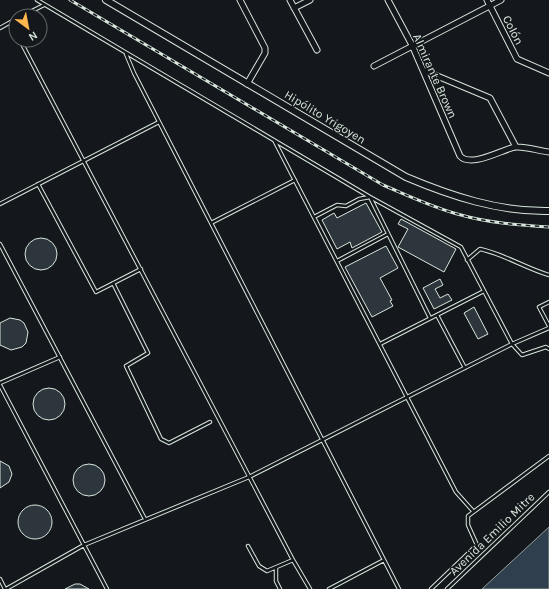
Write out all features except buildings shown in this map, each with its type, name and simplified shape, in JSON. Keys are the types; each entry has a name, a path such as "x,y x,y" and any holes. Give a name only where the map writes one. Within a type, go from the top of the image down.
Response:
{"street":[{"path":"109,2 118,0"},
{"path":"240,0 265,48 265,53 247,84"},
{"path":"290,0 317,50"},
{"path":"294,8 310,0"},
{"name":"Almirante Brown","path":"388,0 412,45 463,160 468,161 483,158 516,147"},
{"name":"Colón","path":"487,0 517,59 549,73"},
{"path":"374,66 500,0"},
{"name":"Hipólito Yrigoyen","path":"109,2 393,170 420,183 494,206 549,211"},
{"path":"423,70 490,98 516,147 549,152"}],"lane":[{"path":"37,0 370,197 461,247 512,344 522,355 546,347 549,349"},
{"path":"37,8 44,4"},
{"path":"24,48 249,477 310,589"},
{"path":"126,53 159,122 399,589"},
{"path":"0,204 159,122"},
{"path":"274,140 456,492 473,512"},
{"path":"211,223 295,180"},
{"path":"38,184 96,292 140,269"},
{"path":"314,217 338,205 346,206 359,199 370,197"},
{"path":"370,197 430,318"},
{"path":"337,261 388,234"},
{"path":"0,244 145,519"},
{"path":"467,260 480,249 491,251 535,271 549,275"},
{"path":"113,283 148,353 126,366 161,439 169,443 210,422"},
{"path":"380,344 484,291"},
{"path":"0,579 5,589 84,545 249,477 512,344 549,327 539,308 549,302"},
{"path":"437,315 465,368"},
{"path":"60,357 0,384 107,589"},
{"path":"432,589 478,545 468,524 468,516 549,456"},
{"name":"Avenida Emilio Mitre","path":"447,589 549,492"},
{"path":"248,546 259,566 267,571 293,560"},
{"path":"329,589 384,560"},
{"path":"276,568 276,581 280,589"}],"water":[{"path":"549,527 549,589 482,589"}],"railway":[{"path":"70,0 383,185 431,205 472,218 504,223 549,227"}]}
